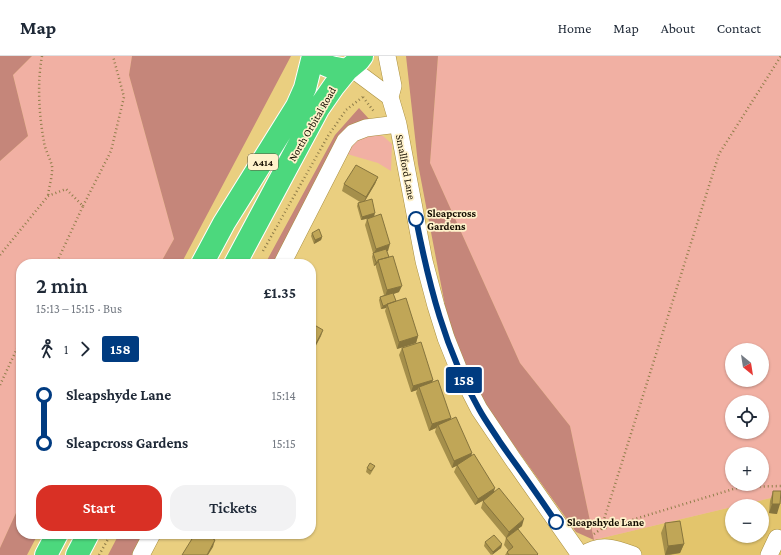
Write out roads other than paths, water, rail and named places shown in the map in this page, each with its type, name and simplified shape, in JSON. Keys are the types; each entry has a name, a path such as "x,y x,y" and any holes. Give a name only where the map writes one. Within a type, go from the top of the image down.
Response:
{"highway":[{"name":"A414","path":"314,56 319,62 334,68 353,64"},
{"name":"North Orbital Road","path":"205,259 224,223 297,106 305,88 314,56"},
{"name":"North Orbital Road","path":"238,259 318,109 334,86 353,64"},
{"path":"46,555 54,539"},
{"path":"77,555 85,539"}],"street":[{"name":"Smallford Lane","path":"387,56 392,86 390,98 398,124 424,261 438,313 458,368 479,409 516,465 579,552"},
{"path":"353,64 390,98"},
{"path":"285,259 345,141 353,133 366,128 398,124"},
{"path":"769,555 777,538"},
{"path":"141,555 149,539"},
{"path":"579,552 602,547 612,547 633,555"}],"place":[{"name":"Sleapcross Gardens","path":"416,219"},
{"name":"Sleapshyde Lane","path":"556,522"}]}
